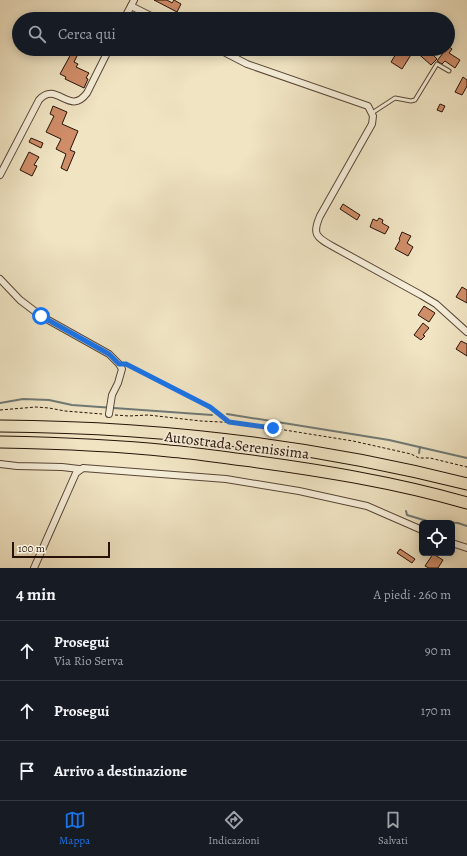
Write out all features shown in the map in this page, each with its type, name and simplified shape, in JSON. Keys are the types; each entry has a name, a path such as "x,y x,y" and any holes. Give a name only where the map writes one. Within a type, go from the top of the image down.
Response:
{"highway":[{"name":"Autostrada Serenissima","path":"0,426 120,430 243,441 362,460 467,484"},
{"name":"Autostrada Serenissima","path":"0,442 99,445 170,451 284,465 418,490 467,503"},
{"path":"432,475 460,476 467,478"},
{"path":"454,499 467,508"}],"street":[{"path":"128,12 132,3 146,12"},
{"path":"0,175 43,95 49,93 56,94 70,102 82,100 106,56"},
{"path":"232,56 247,64 368,106 372,113 372,124 320,216 316,226 316,232 319,239 436,304 467,332"},
{"path":"0,279 20,300 41,316 109,354 119,364 122,369 118,383 112,395 109,412"},
{"path":"0,464 79,469 89,468 226,479 300,491 367,506 419,529"},
{"path":"34,568 79,469"},
{"path":"455,544 467,548"}],"lane":[{"path":"372,113 395,98 411,101 415,100 437,64 449,71"}],"path":[{"path":"119,364 126,364 210,407 229,422"},
{"path":"0,410 36,407 65,411 109,412 129,416 148,415 201,421 229,422 353,440 411,454 419,458 430,458 467,467"}],"building":[{"path":"154,0 167,0 172,3 174,0 181,4 177,12"},
{"path":"70,56 77,56 74,62 78,64 76,67 89,73 86,78 88,79 84,88 65,79 66,77 60,74"},
{"path":"395,56 410,56 402,69 391,62"},
{"path":"421,56 434,56 437,59 431,65"},
{"path":"441,56 454,56 460,60 455,68 445,61 442,64 437,61"},
{"path":"463,77 467,80 467,86 462,95 455,92"},
{"path":"440,104 445,106 442,112 437,110"},
{"path":"53,106 67,112 62,124 78,131 70,150 75,152 67,171 61,168 66,154 56,149 61,139 46,132 54,116 50,114"},
{"path":"31,138 43,143 41,148 29,142"},
{"path":"29,152 39,157 34,165 37,166 32,176 20,170"},
{"path":"343,204 360,215 357,220 340,209"},
{"path":"379,218 383,220 382,223 389,227 385,234 370,227 373,219 377,221"},
{"path":"402,232 411,236 407,243 413,247 408,256 395,249"},
{"path":"462,287 467,290 467,303 456,297"},
{"path":"424,306 435,313 429,322 418,315"},
{"path":"423,323 429,328 421,340 414,335"},
{"path":"461,341 467,344 467,356 456,349"},
{"path":"400,549 415,559 412,563 397,553"},
{"path":"432,556 436,556 443,560 438,568 429,568 425,566"}],"waterway":[{"path":"0,403 23,399 49,400 72,405 212,415"},
{"path":"227,414 389,440 467,458"},
{"path":"419,453 420,447"},
{"path":"406,511 407,515 427,521 458,523 467,526"}],"route":[{"path":"41,316 109,354 119,364 126,364 210,407 229,422 273,428"}]}
